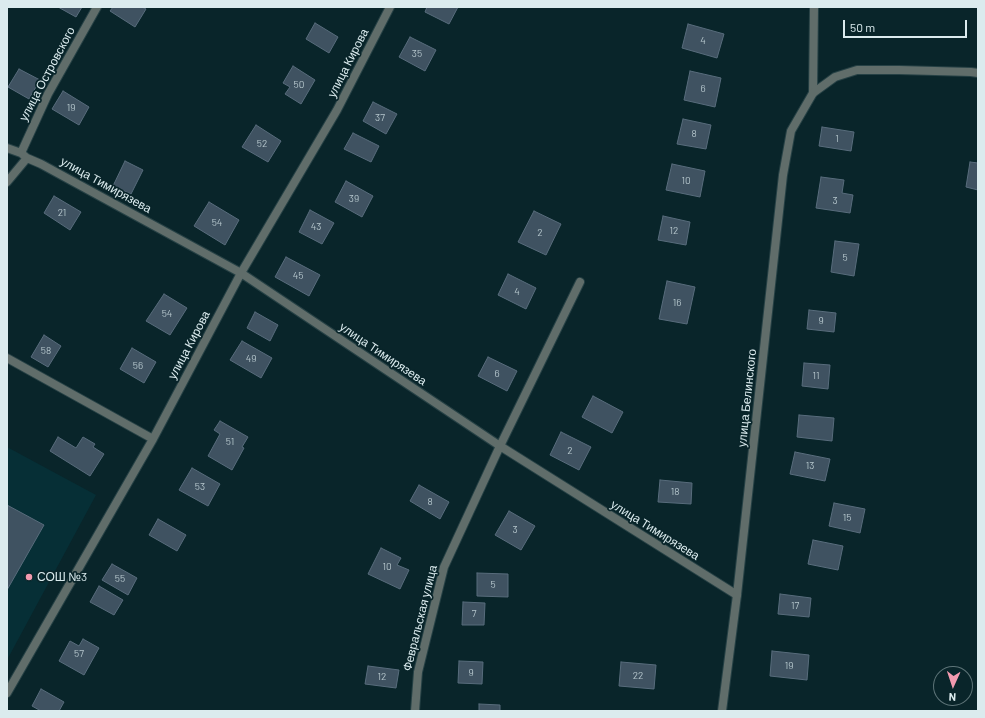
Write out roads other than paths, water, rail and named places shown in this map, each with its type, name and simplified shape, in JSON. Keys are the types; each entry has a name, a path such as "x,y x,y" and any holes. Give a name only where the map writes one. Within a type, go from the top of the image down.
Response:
{"street":[{"name":"улица Островского","path":"7,182 24,156 48,94 97,7"},
{"name":"улица Кирова","path":"7,693 153,439 240,273 337,110 390,7"},
{"path":"813,94 814,7"},
{"path":"813,94 835,77 857,70 915,70 971,72 978,74"},
{"name":"улица Белинского","path":"722,711 737,595 783,175 791,131 813,94"},
{"name":"улица Тимирязева","path":"7,148 48,167 240,273 500,446 737,595"},
{"name":"Февральская улица","path":"415,711 418,672 444,567 500,446 580,282"},
{"path":"7,358 153,439"}],"place":[{"name":"СОШ №3","path":"29,577"}]}
